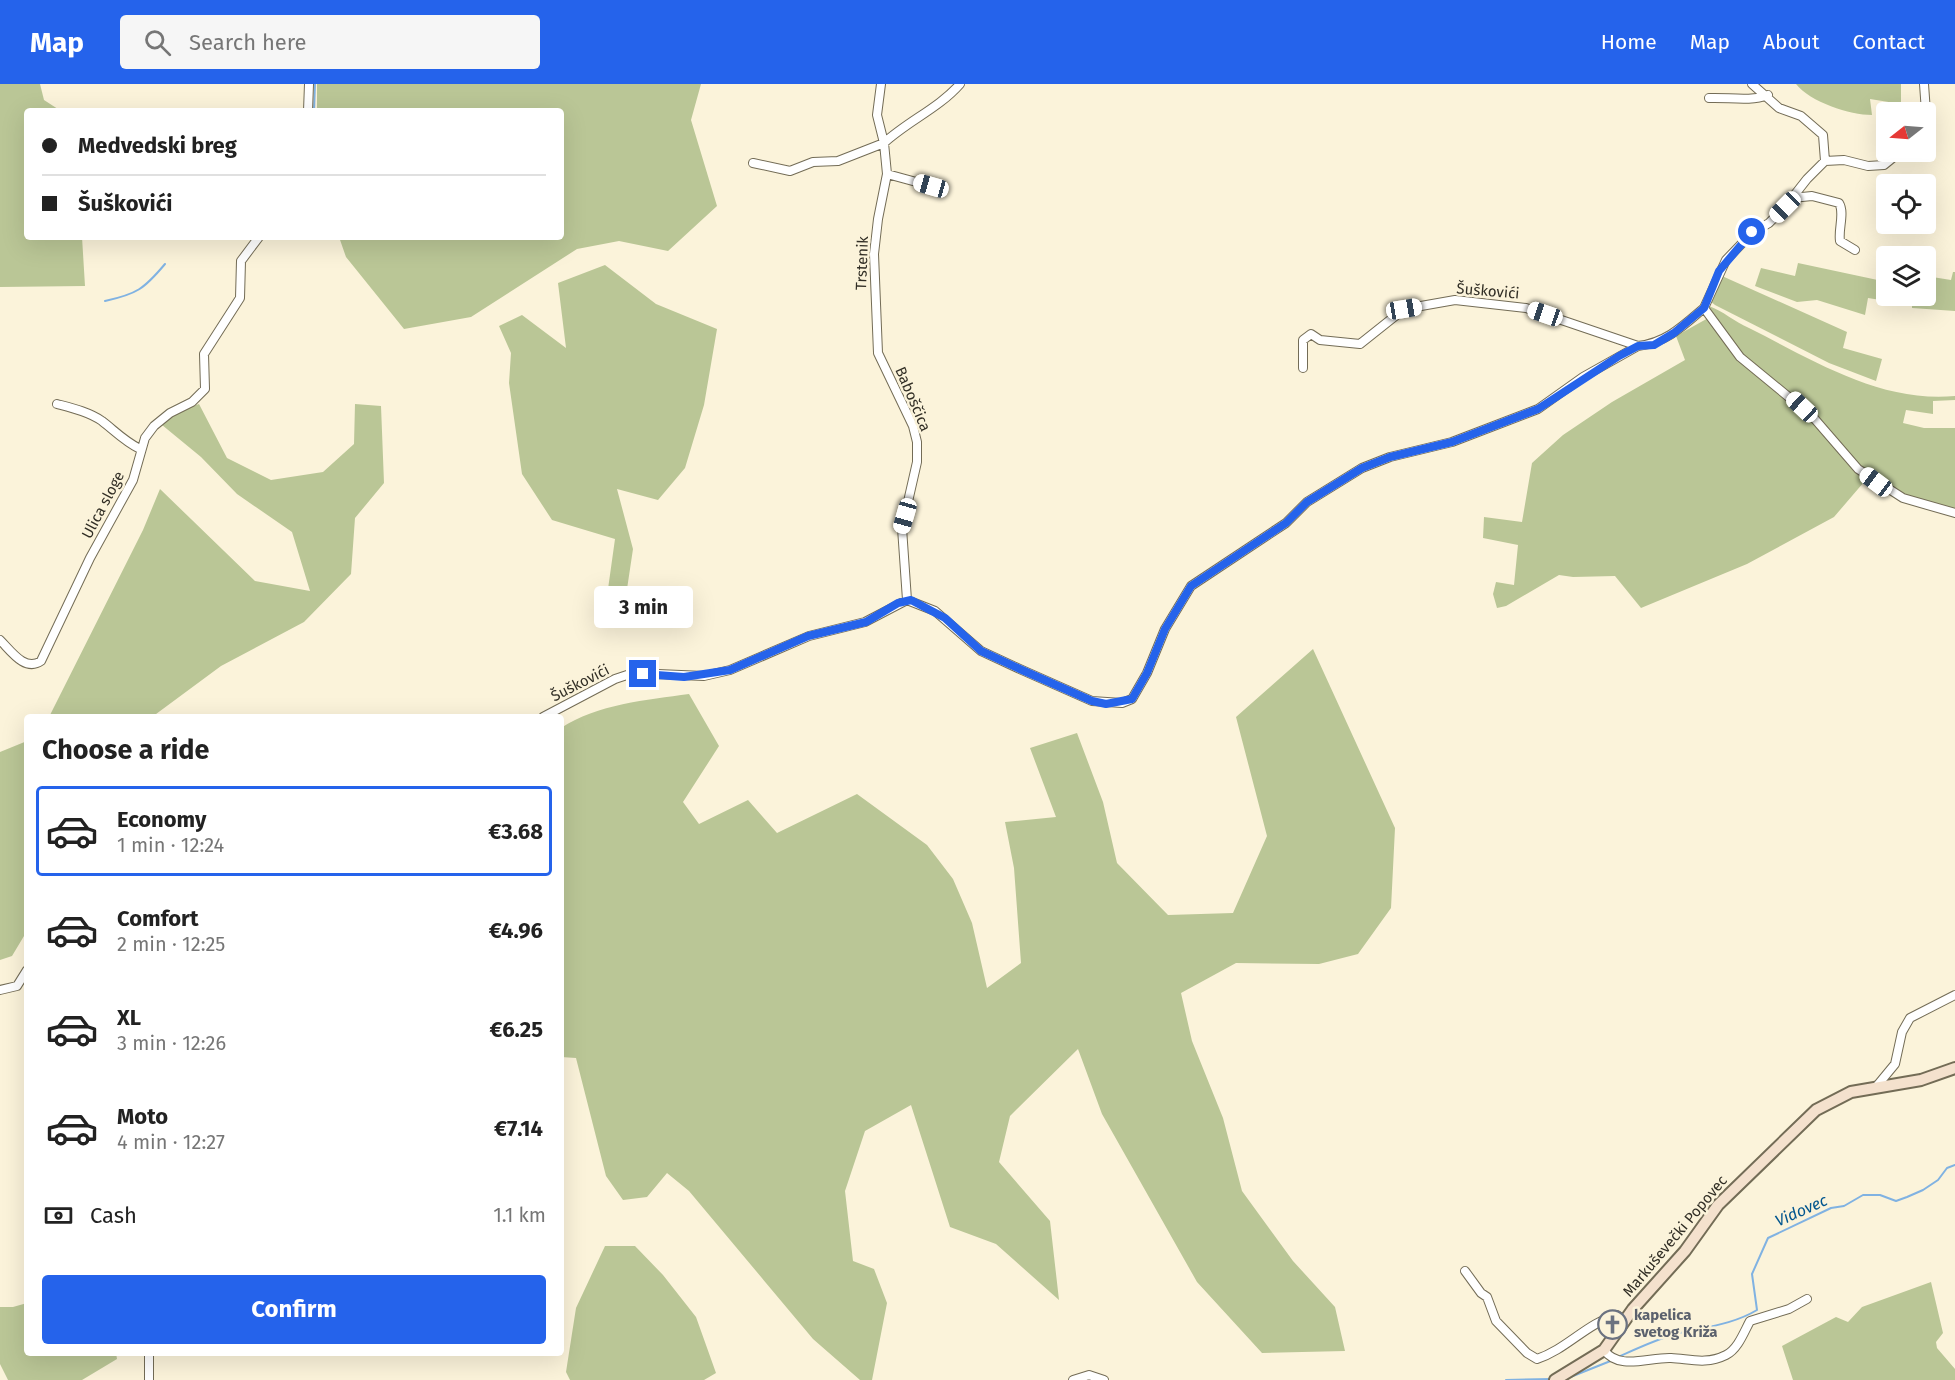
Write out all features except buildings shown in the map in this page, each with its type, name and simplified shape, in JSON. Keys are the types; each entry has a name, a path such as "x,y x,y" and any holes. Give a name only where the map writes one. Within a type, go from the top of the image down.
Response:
{"street":[{"path":"308,108 309,84"},
{"name":"Trstenik","path":"878,353 874,254 887,174 884,143 877,115 881,84"},
{"path":"753,163 790,171 813,162 838,161 884,143 901,128 921,117 960,84"},
{"path":"1752,84 1768,95 1779,108 1801,116 1823,135 1825,161"},
{"path":"1924,84 1925,102"},
{"path":"1709,98 1734,97 1752,101 1768,95"},
{"path":"907,600 940,614 981,651 1092,701 1106,704 1122,703 1132,699 1165,629 1191,586 1286,523 1307,502 1362,468 1390,457 1452,442 1538,409 1583,377 1638,346 1654,345 1674,333 1704,308 1726,260 1752,232 1769,223 1825,161 1844,160 1868,166 1884,165 1888,162"},
{"path":"887,174 931,186"},
{"path":"1792,198 1812,196 1839,203 1843,210 1839,225 1840,241 1856,250"},
{"name":"Ulica sloge","path":"0,640 19,660 29,665 41,661 90,558 133,480 140,448 154,426 170,413 192,402 205,389 204,354 240,298 242,261 257,240"},
{"name":"Šuškovići","path":"1303,368 1303,340 1311,334 1320,340 1360,344 1404,309 1455,300 1527,308 1638,346"},
{"path":"1704,308 1740,357 1813,417 1858,469 1903,498 1955,513"},
{"name":"Baboščica","path":"878,353 913,426 917,442 916,462 902,528 907,600"},
{"path":"57,404 88,414 102,422 122,439 140,448"},
{"name":"Šuškovići","path":"549,714 627,675 704,676 730,670 808,636 866,622 907,600"},
{"path":"16,986 24,974"},
{"path":"0,990 16,986 24,989"},
{"path":"1876,1087 1895,1064 1902,1032 1910,1018 1955,995"},
{"name":"Markuševečki Popovec","path":"1558,1378 1604,1350 1625,1321 1685,1251 1718,1204 1816,1110 1841,1095 1921,1080 1955,1068"},
{"path":"1465,1271 1480,1293 1487,1297 1496,1321 1527,1353 1538,1359 1564,1346 1597,1321 1617,1315 1625,1321"},
{"path":"1604,1350 1608,1356 1623,1361 1670,1358 1694,1362 1716,1357 1726,1354 1741,1340 1750,1321 1789,1309 1807,1299"},
{"path":"149,1356 149,1380"},
{"path":"1073,1380 1089,1375 1104,1380"}],"green space":[{"path":"0,84 40,84 44,100 56,108 24,108 24,240 82,240 85,286 0,287"},
{"path":"317,84 701,84 691,120 717,206 668,251 619,241 577,249 471,317 404,329 346,257 340,240 564,240 564,108 317,108"},
{"path":"1796,84 1901,84 1901,102 1870,99 1872,115 1853,113 1820,102"},
{"path":"1798,263 1876,280 1876,299 1868,298 1865,315 1817,300 1797,302 1755,286 1761,268 1795,276"},
{"path":"605,265 656,304 717,329 704,405 685,468 658,500 617,489 633,549 627,589 608,589 615,539 552,520 522,474 509,383 511,353 499,326 522,315 566,348 558,283"},
{"path":"1955,272 1955,311 1912,308 1912,306 1936,306 1936,278 1951,280"},
{"path":"1722,276 1847,332 1843,348 1882,359 1876,381 1829,363 1715,305 1710,301"},
{"path":"1709,306 1744,326 1848,377 1900,393 1955,396 1955,400 1933,401 1933,414 1906,410 1903,423 1924,428 1955,428 1955,509 1912,498 1870,475 1834,517 1747,564 1641,608 1615,576 1559,575 1506,606 1497,608 1493,594 1496,582 1514,585 1518,545 1483,538 1484,517 1522,522 1532,463 1563,435 1612,402 1685,360 1676,336 1710,317"},
{"path":"199,404 227,458 271,480 323,472 354,444 355,404 381,406 384,483 355,518 351,574 304,622 221,666 156,714 51,714 143,530 160,489 255,581 310,591 292,532 237,494 201,457 156,420"},
{"path":"1313,649 1395,828 1391,908 1358,954 1319,964 1236,963 1181,993 1192,1041 1223,1118 1242,1191 1293,1261 1335,1307 1345,1351 1262,1353 1197,1282 1102,1114 1078,1049 1010,1116 999,1162 1050,1221 1059,1300 996,1244 950,1227 911,1105 865,1131 845,1191 853,1261 874,1269 887,1303 872,1380 860,1380 813,1339 689,1191 667,1173 647,1197 623,1200 606,1176 576,1058 564,1057 564,726 590,713 606,708 689,694 719,746 683,802 699,824 748,800 777,833 857,794 927,845 953,879 972,923 987,988 1021,963 1014,868 1005,822 1056,817 1030,748 1077,733 1103,802 1117,863 1168,915 1233,913 1267,836 1236,717"},
{"path":"24,742 24,936 12,956 0,960 0,752"},
{"path":"605,1246 635,1246 663,1275 696,1317 716,1373 704,1380 570,1380 566,1372 576,1308"},
{"path":"1931,1282 1943,1333 1936,1342 1937,1348 1955,1369 1955,1380 1793,1380 1782,1346 1836,1317 1848,1322 1862,1307"},
{"path":"24,1304 24,1356 116,1356 117,1359 82,1380 8,1380 0,1364 0,1307"}],"waterway":[{"path":"314,108 315,84"},
{"path":"105,301 133,293 165,264"},
{"name":"Vidovec","path":"1618,1357 1669,1336 1728,1322 1757,1310 1752,1274 1768,1238 1831,1208 1844,1206 1863,1195 1880,1195 1896,1201 1907,1197 1923,1190 1938,1180 1947,1168 1955,1165"},
{"name":"Vidovec","path":"1568,1378 1613,1360"},
{"name":"Vidovec","path":"1506,1380 1551,1379"}],"place":[{"name":"kapelica svetog Križa","path":"1613,1324"}],"route":[{"path":"643,674 684,677 704,676 730,670 762,659 808,636 866,622 898,603 911,600 945,618 981,651 1092,701 1106,704 1122,703 1132,699 1147,673 1165,629 1191,586 1286,523 1307,502 1362,468 1390,457 1452,442 1499,422 1538,409 1583,377 1619,356 1638,346 1654,345 1674,333 1704,308 1719,271 1752,232"}]}
